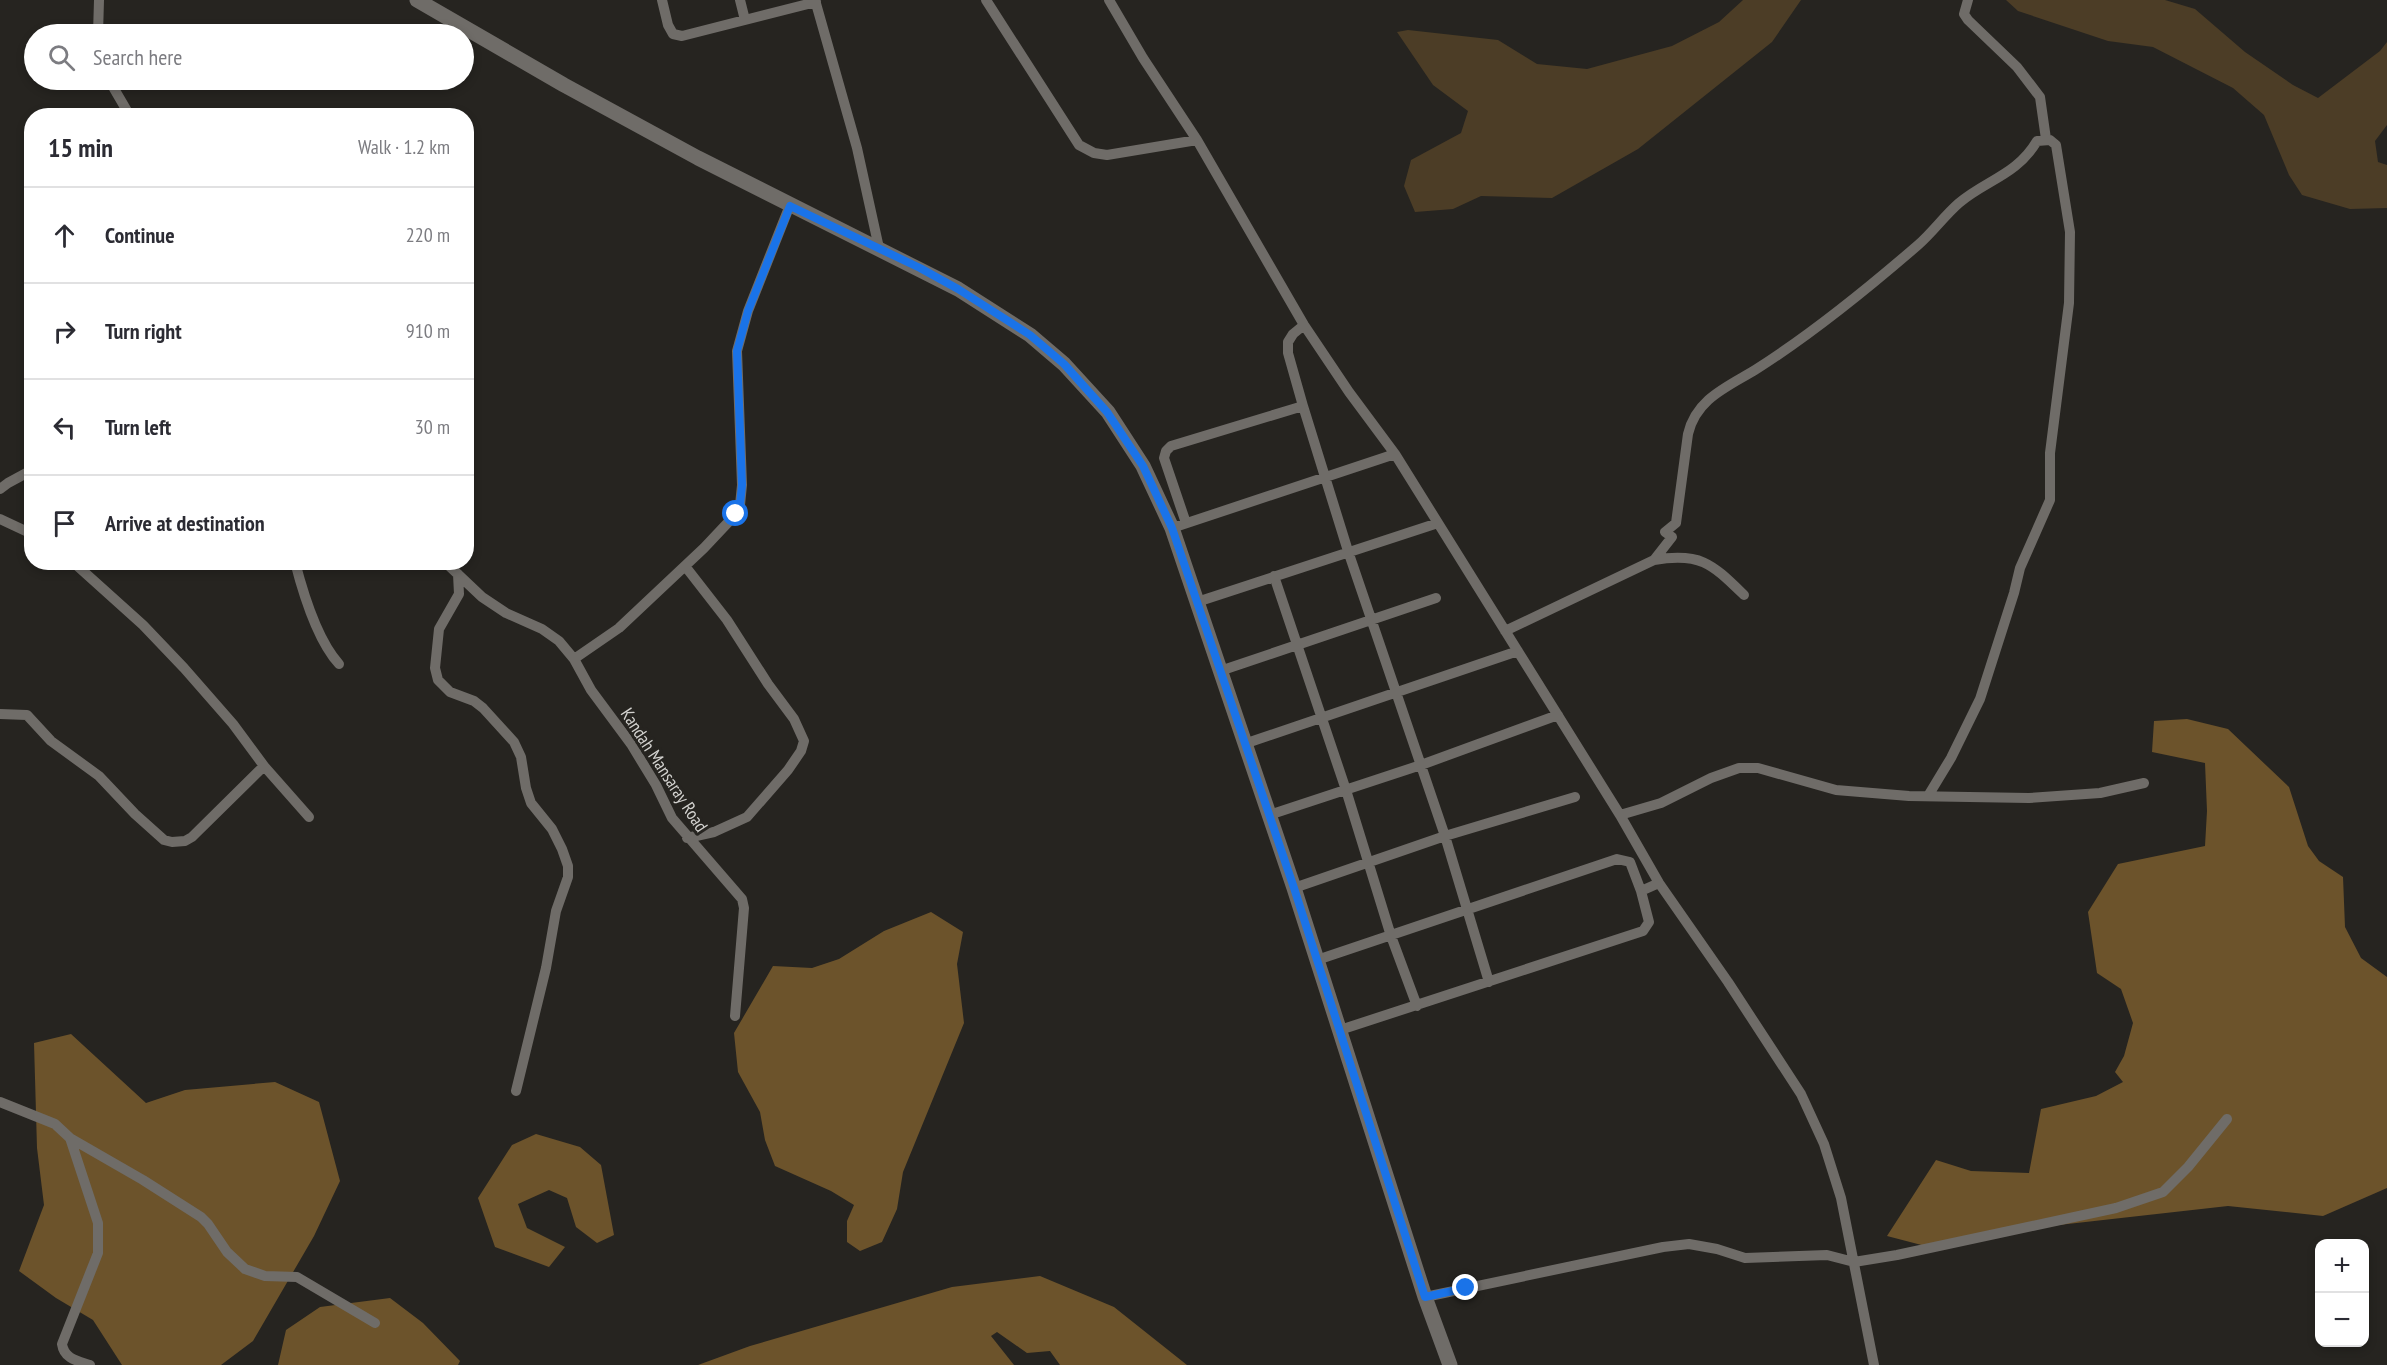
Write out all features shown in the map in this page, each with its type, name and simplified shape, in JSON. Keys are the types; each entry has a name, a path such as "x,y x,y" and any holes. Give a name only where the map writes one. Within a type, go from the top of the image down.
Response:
{"main road":[{"path":"417,0 459,24"},
{"path":"474,33 564,85 790,206 958,289 1030,335 1064,364 1107,412 1179,525 1197,602 1294,888 1425,1297 1449,1365"}],"street":[{"path":"98,24 99,0"},
{"path":"662,0 668,25 673,34 682,36 815,1 857,148 879,248"},
{"path":"740,0 745,20"},
{"path":"986,0 1078,145 1094,153 1107,155 1197,140"},
{"path":"1109,0 1143,58 1197,140 1304,325 1349,392 1395,454 1620,815 1659,883 1728,982 1801,1094 1824,1144 1841,1198 1874,1365"},
{"path":"1968,0 1964,14 1968,20 2017,67 2040,97 2046,139"},
{"path":"115,90 125,108"},
{"path":"1654,560 1672,537 1665,532 1676,523 1688,434 1697,410 1711,396 1756,370 1851,300 1919,244 1959,202 2007,174 2027,156 2037,141 2046,139 2056,145 2070,232 2069,303 2050,453 2050,500 2020,568 1980,699 1951,758 1928,796"},
{"path":"574,659 619,628 686,566 730,520 740,505 742,485 737,351 748,311 790,206"},
{"path":"1304,325 1293,334 1288,342 1288,353 1348,551 1421,765 1489,982"},
{"path":"1303,406 1171,446 1164,458 1179,525 1395,454"},
{"path":"0,489 24,474"},
{"path":"0,519 24,530"},
{"path":"1197,602 1438,523"},
{"path":"1505,631 1654,560 1675,557 1696,560 1714,567 1744,595"},
{"path":"686,566 727,620 768,684 794,719 804,741 801,752 788,770 747,816 714,832 687,838"},
{"path":"84,570 143,625 184,668 309,817"},
{"path":"297,570 323,639 339,664"},
{"name":"Kandah Mansaray Road","path":"454,570 482,597 506,613 542,629 559,641 574,659 591,690 631,744 656,785 672,818 742,899 744,909 739,945 735,1016"},
{"path":"458,574 459,594 439,629 435,668 438,680 450,692 474,701 483,708 514,742 521,757 531,803 552,829 568,866 568,877 556,911 546,968 516,1091"},
{"path":"1274,576 1346,790 1391,936 1417,1006"},
{"path":"1220,671 1436,598"},
{"path":"1244,744 1518,651"},
{"path":"0,714 27,715 51,741 99,776 149,828 164,840 172,842 185,841 192,837 264,766"},
{"path":"1269,815 1421,765 1558,715"},
{"path":"1620,815 1661,803 1711,778 1739,768 1758,768 1836,790 1928,796 2029,798 2100,793 2144,783"},
{"path":"1294,888 1444,837 1575,797"},
{"path":"1317,960 1617,859 1630,862 1641,891 1649,922 1643,931 1340,1030"},
{"path":"1641,891 1659,883"},
{"path":"0,1102 55,1124 70,1138 201,1217 227,1252 245,1269 265,1276 297,1277 375,1323"},
{"path":"1425,1297 1663,1247 1689,1244 1717,1249 1745,1258 1827,1255 1854,1262 1897,1255 2116,1208 2163,1192 2188,1167 2227,1119"},
{"path":"70,1138 98,1223 99,1243 98,1253 62,1344 63,1352 68,1357 90,1365"}],"shaded area":[{"path":"1743,0 1801,0 1772,42 1638,149 1552,198 1481,196 1453,209 1415,212 1404,186 1411,160 1461,133 1468,111 1433,85 1397,32 1408,30 1498,40 1537,64 1587,69 1672,46 1719,22"},
{"path":"2006,0 2165,0 2195,9 2245,52 2293,85 2318,98 2380,51 2387,42 2387,125 2375,141 2378,162 2387,165 2387,208 2350,209 2302,195 2289,175 2264,115 2233,88 2153,47 2108,41 2018,11"},
{"path":"2187,719 2228,729 2289,787 2308,846 2319,861 2343,877 2345,927 2361,958 2387,977 2387,1188 2323,1216 2228,1206 1997,1232 1933,1248 1887,1236 1936,1160 1971,1171 2029,1173 2041,1109 2096,1096 2123,1082 2115,1072 2124,1056 2133,1023 2121,989 2097,973 2088,912 2118,864 2205,846 2207,811 2205,763 2152,752 2154,721"},
{"path":"931,912 963,932 957,964 964,1023 903,1172 897,1209 882,1242 860,1251 847,1242 847,1221 854,1205 831,1191 775,1166 765,1140 760,1112 738,1072 734,1033 773,966 812,968 839,959 884,931"},
{"path":"71,1034 146,1103 185,1090 275,1082 319,1102 340,1181 314,1236 253,1341 221,1365 122,1365 93,1320 56,1298 19,1271 44,1205 37,1148 34,1043"},
{"path":"536,1134 580,1147 601,1165 614,1235 597,1243 576,1227 567,1198 549,1190 518,1204 527,1228 565,1247 549,1267 495,1247 478,1198 512,1145"},
{"path":"1040,1276 1114,1307 1187,1365 1060,1365 1050,1351 1027,1353 997,1332 991,1336 1014,1365 698,1365 750,1346 952,1287"},
{"path":"390,1298 423,1323 460,1361 458,1365 278,1365 286,1330 320,1307"}],"route":[{"path":"736,514 740,505 742,485 737,351 748,311 770,261 790,206 920,268 958,289 1030,335 1064,364 1107,412 1143,466 1172,528 1294,888 1425,1297 1466,1288"}]}
